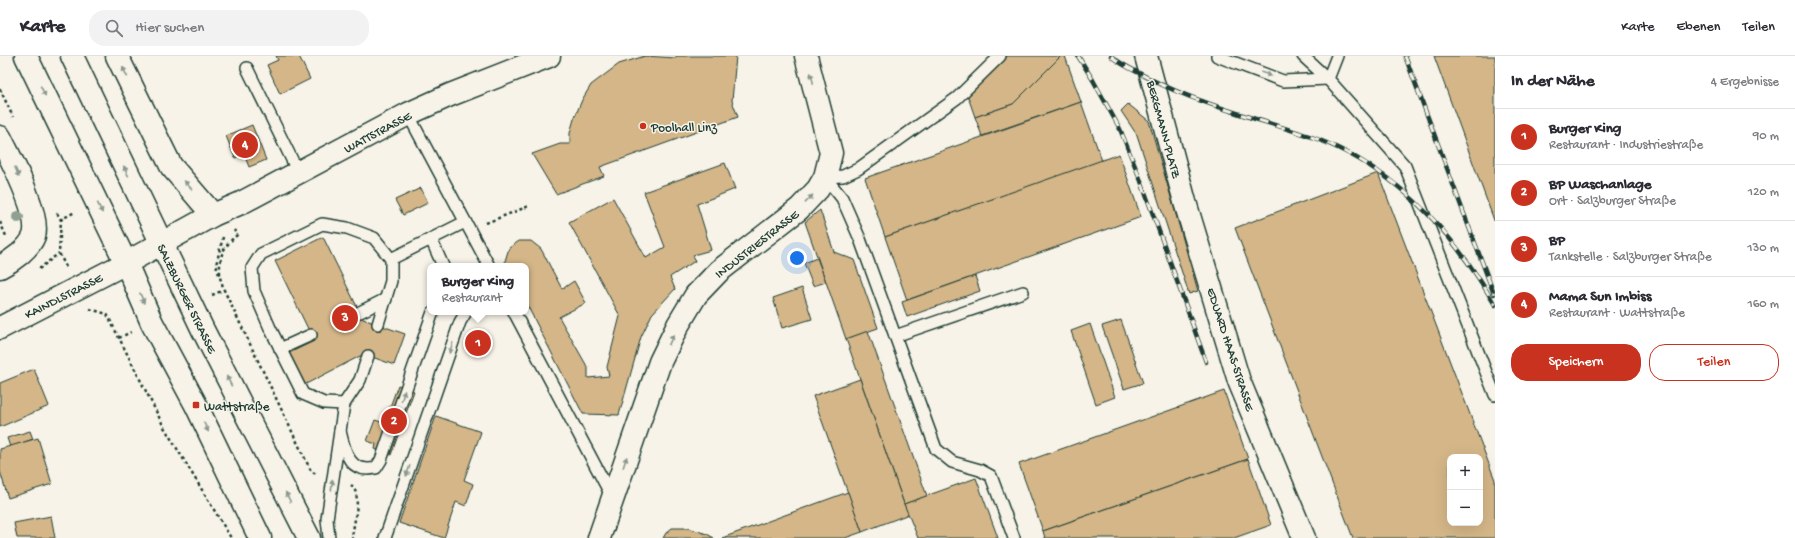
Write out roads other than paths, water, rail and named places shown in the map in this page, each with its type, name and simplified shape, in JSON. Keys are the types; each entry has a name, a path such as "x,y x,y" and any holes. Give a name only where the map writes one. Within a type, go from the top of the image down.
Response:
{"street":[{"path":"26,56 126,262 152,323 196,405 260,538"},
{"name":"SALZBURGER STRASSE","path":"72,56 203,330 309,538"},
{"path":"117,56 171,166 219,212"},
{"name":"INDUSTRIESTRASSE","path":"598,538 660,362 678,325 696,295 718,271 799,209 818,189 825,177 831,153 806,56"},
{"name":"BERGMANN-PLATZ","path":"1146,56 1186,202"},
{"name":"WATTSTRASSE","path":"126,262 408,114 542,57"},
{"path":"0,137 27,196 34,222 34,235 28,245 9,263 0,267"},
{"name":"EDUARD HAAS-STRASSE","path":"1186,202 1239,381 1304,538"},
{"name":"KAINDLSTRASSE","path":"0,328 126,262"}],"lane":[{"path":"825,177 843,176 858,169 957,98 1000,56"},
{"path":"1217,56 1283,80 1328,79"},
{"path":"1303,56 1328,79 1405,166 1495,395"},
{"path":"1328,79 1337,56"},
{"path":"247,68 298,172"},
{"path":"408,114 487,263"},
{"path":"825,177 842,198 860,239 936,449 952,462 980,470 991,476 1014,538"},
{"path":"344,404 324,402 303,394 280,349 254,291 252,268 261,254 322,224 347,228 374,238 390,259 391,281 378,324"},
{"path":"390,259 431,239 467,226"},
{"path":"431,239 442,263"},
{"path":"895,336 1023,292"},
{"path":"360,312 386,299"},
{"path":"340,431 345,455 356,466 367,470 376,468 381,460 431,315"},
{"path":"385,538 460,322 464,315"},
{"path":"516,315 613,497"},
{"path":"280,349 311,335"},
{"path":"329,538 327,520 344,404 360,380 368,356"}],"railway":[{"path":"1078,56 1120,129 1141,181 1206,362"},
{"path":"1111,56 1117,61 1152,80 1190,97 1317,139 1346,152 1373,168 1420,206 1441,229 1479,278 1495,305"},
{"path":"1405,56 1494,294"}],"place":[{"name":"Poolhall Linz","path":"643,126"},
{"name":"Mama Sun Imbiss","path":"245,145"},
{"name":"BP","path":"345,318"},
{"name":"Burger King","path":"478,343"},
{"name":"Wattstraße","path":"196,405"},
{"name":"BP Waschanlage","path":"394,421"}]}
